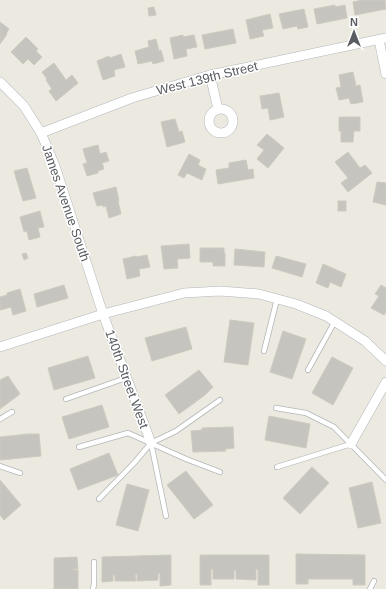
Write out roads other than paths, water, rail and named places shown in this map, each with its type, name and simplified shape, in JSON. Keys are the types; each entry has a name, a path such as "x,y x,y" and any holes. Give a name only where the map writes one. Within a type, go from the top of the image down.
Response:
{"street":[{"name":"West 139th Street","path":"41,133 132,98 210,75 382,39 386,74"},
{"path":"210,75 218,109"},
{"name":"James Avenue South","path":"0,82 24,106 41,133 55,166 103,314"},
{"name":"140th Street West","path":"0,347 103,314 184,293 220,291 259,294 296,304 326,316 365,341 386,361"},
{"name":"140th Street West","path":"103,314 151,443"},
{"path":"351,444 386,382"}],"lane":[{"path":"264,351 277,299"},
{"path":"308,370 335,321"},
{"path":"66,398 126,378"},
{"path":"100,499 151,443 176,431 220,400"},
{"path":"276,408 306,413 334,427 386,480"},
{"path":"0,419 12,412"},
{"path":"79,447 128,433 186,459 220,472"},
{"path":"151,443 166,516"},
{"path":"277,468 351,444"},
{"path":"0,466 20,473"},
{"path":"93,589 94,562"},
{"path":"370,589 374,581"}]}
